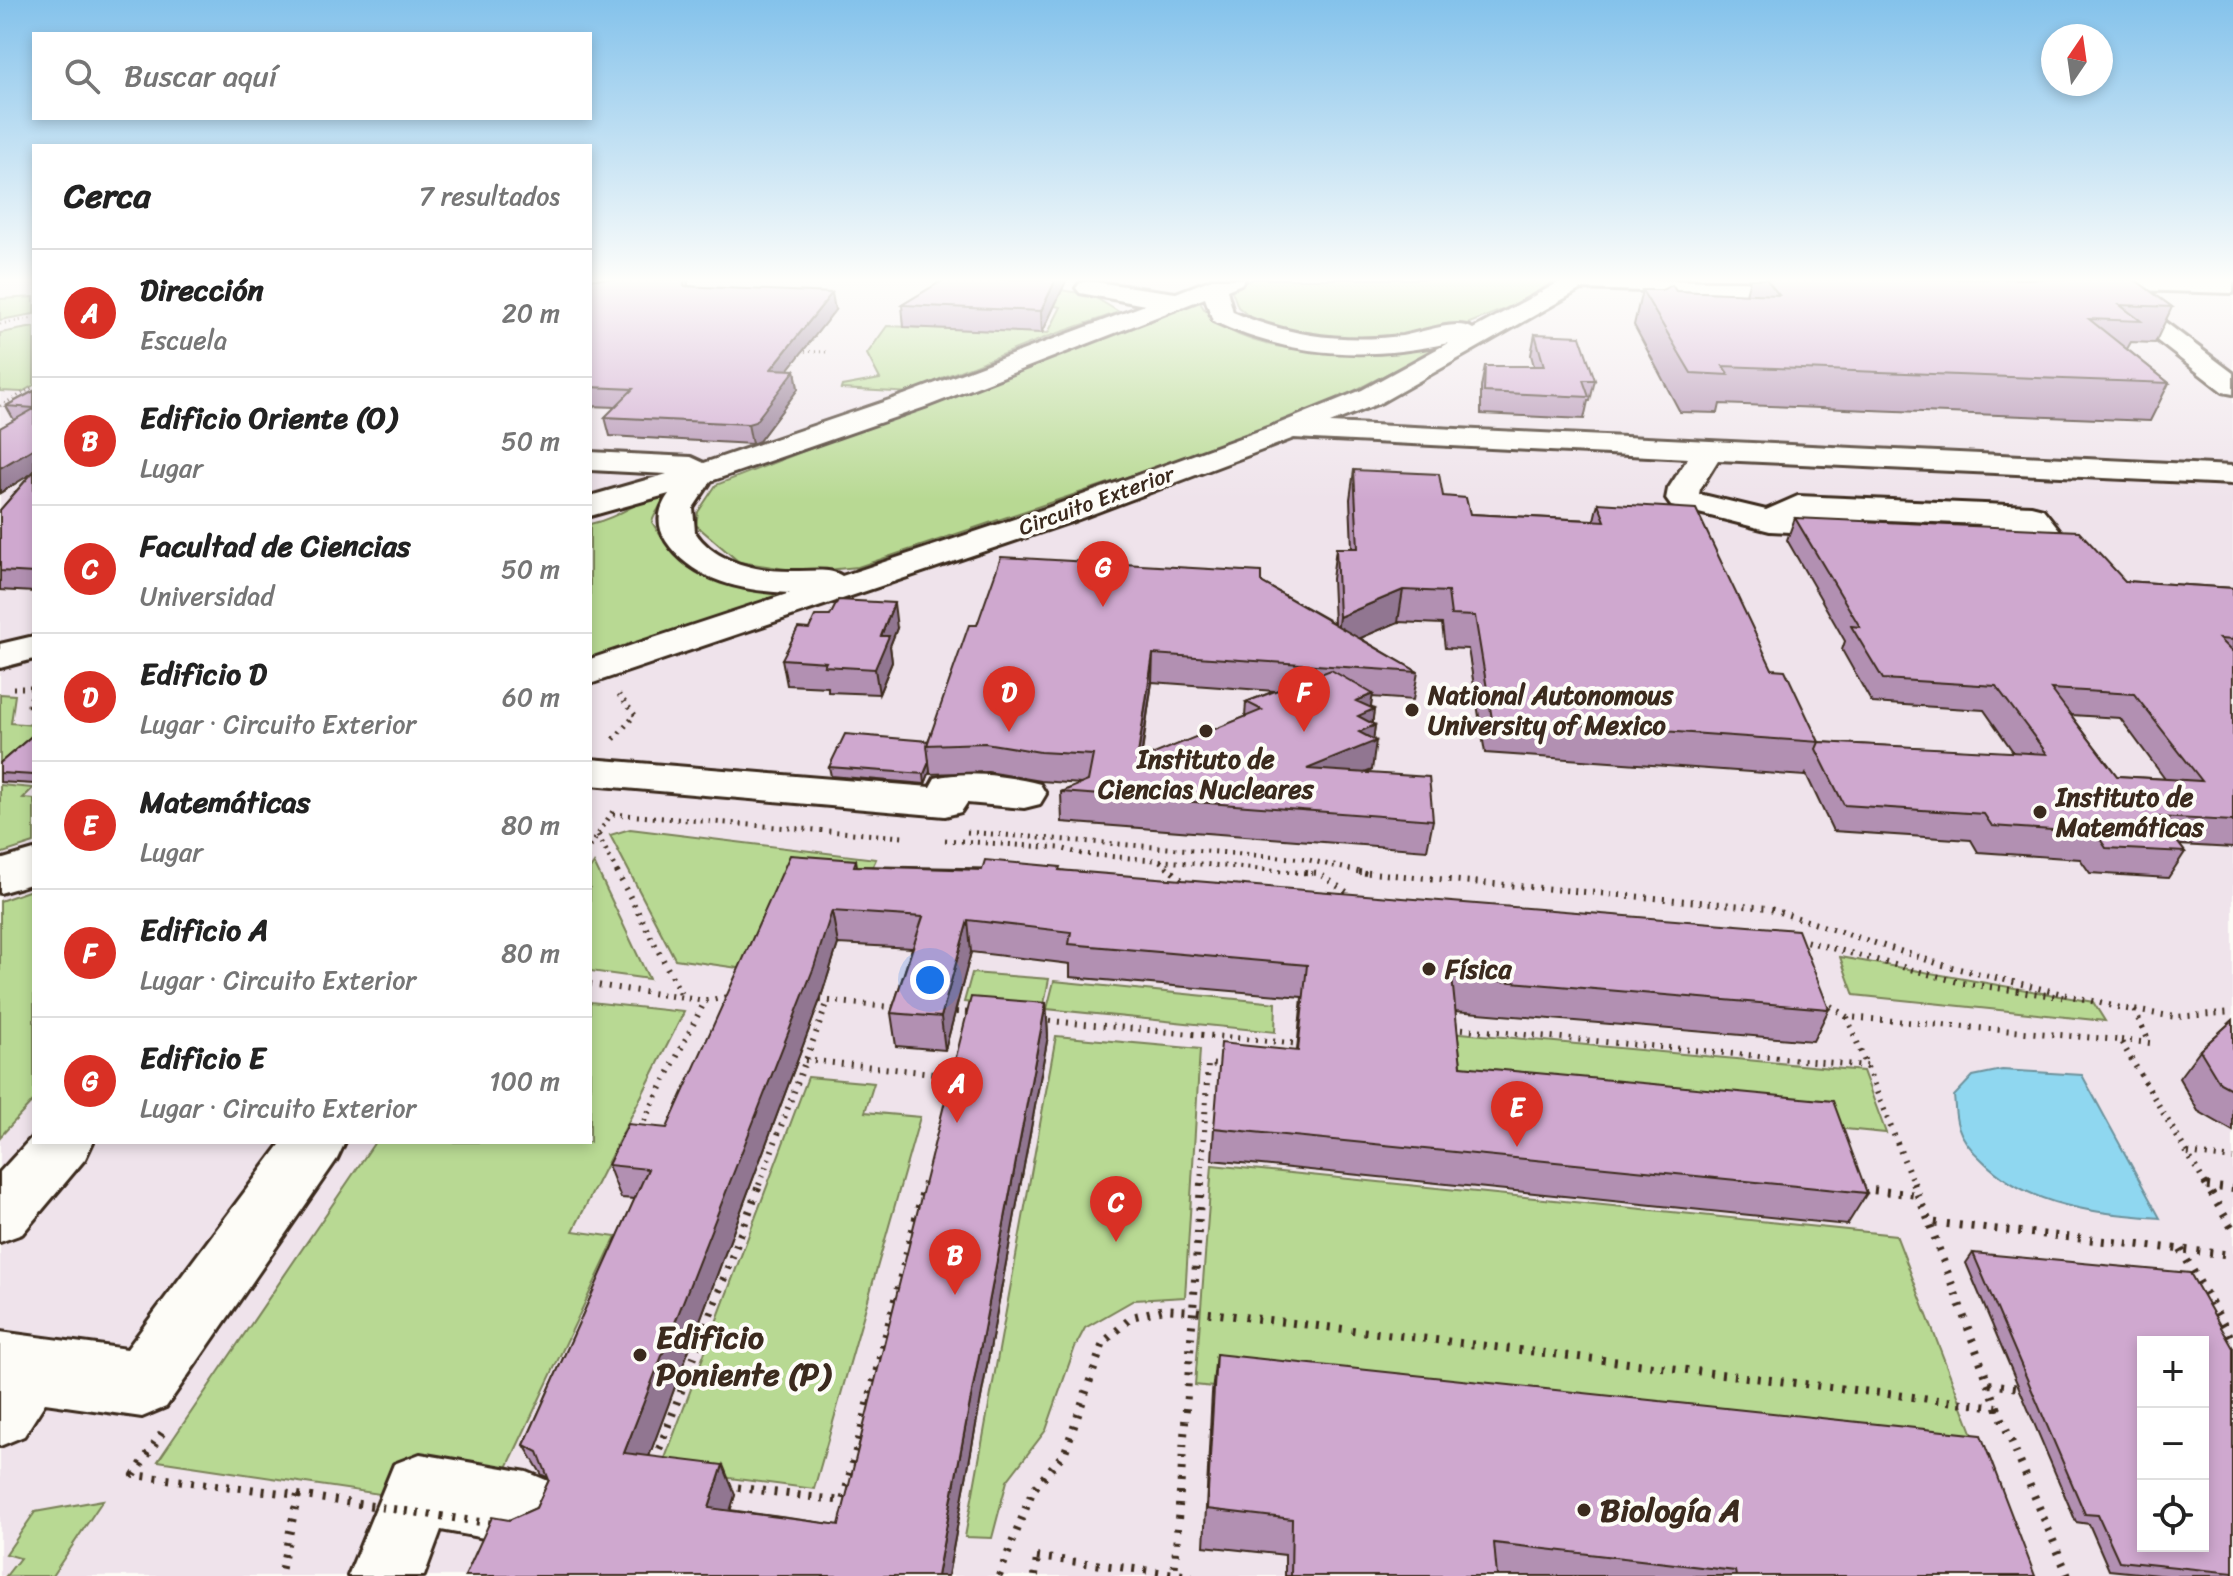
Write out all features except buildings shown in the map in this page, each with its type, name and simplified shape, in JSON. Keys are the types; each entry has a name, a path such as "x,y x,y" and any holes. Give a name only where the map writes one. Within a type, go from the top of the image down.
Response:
{"street":[{"path":"592,505 642,482 712,473 1043,353"},
{"name":"Circuito Exterior","path":"601,678 1288,430 1372,396 1449,353"},
{"path":"2189,353 2233,386"},
{"path":"1288,430 2233,475"},
{"path":"1709,449 1684,489 1682,499 1770,521 2046,534 2031,516 1798,506 1770,521"},
{"path":"592,462 642,482"},
{"path":"712,473 678,504 674,524 683,542 704,561 726,572 759,581 796,583 871,579"},
{"path":"592,521 607,517 642,482"},
{"path":"0,656 32,648"},
{"path":"600,758 945,802 951,788 1024,794"},
{"path":"0,877 32,867"},
{"path":"0,1215 62,1144"},
{"path":"8,1381 142,1384 315,1144"},
{"path":"386,1576 420,1490 515,1517"}],"path":[{"path":"0,406 32,388"},
{"path":"600,758 635,715 601,678"},
{"path":"19,688 32,689"},
{"path":"592,844 613,814 919,838"},
{"path":"598,835 683,998"},
{"path":"1056,838 1305,859 1372,875 1767,908 1798,915 1927,960 2101,1003 2177,1019 2209,1018 2233,1012"},
{"path":"935,839 1318,873 1351,896"},
{"path":"1160,861 1185,883 1200,884"},
{"path":"1336,895 1367,897"},
{"path":"1791,946 1789,937 1825,944 1962,983 2101,1003"},
{"path":"592,984 705,1001 749,992"},
{"path":"1814,996 1847,1017 2150,1043 2134,1010"},
{"path":"649,1476 805,1060 824,1000 901,1008"},
{"path":"636,1135 705,1001"},
{"path":"956,1012 983,1015"},
{"path":"1847,1017 1929,1222 1997,1407 2068,1576"},
{"path":"1028,1019 1305,1044"},
{"path":"1442,1027 1867,1066"},
{"path":"2120,1040 2233,1230"},
{"path":"805,1060 952,1075 948,1090"},
{"path":"1174,1576 1208,1064 1239,1067"},
{"path":"2187,1153 2233,1159"},
{"path":"718,1485 843,1501 929,1166"},
{"path":"2206,1186 2233,1189"},
{"path":"1847,1187 1918,1195"},
{"path":"1929,1222 2233,1255"},
{"path":"2180,1249 2233,1341"},
{"path":"999,1576 1033,1490 1065,1452 1103,1343 1132,1317 1164,1309 1997,1407"},
{"path":"1989,1384 2020,1388"},
{"path":"169,1423 134,1475 515,1517"},
{"path":"280,1576 298,1495"},
{"path":"1035,1576 1037,1557 1192,1576"}],"shaded area":[{"name":"National Autonomous University of Mexico","path":"0,353 32,353 32,1144 592,1144 592,353 2233,353 2233,1576 0,1576"}],"green space":[{"path":"0,353 32,353 32,386 22,392 0,391"},
{"path":"1007,353 944,377 913,393 841,389 842,386 880,379 867,354"},
{"path":"1059,353 1429,353 1344,396 1249,436 858,567 806,572 739,562 696,525 698,512 716,485"},
{"path":"667,492 652,522 664,541 693,567 727,582 786,594 592,657 592,523"},
{"path":"0,694 15,695 11,723 32,725 32,741 0,767"},
{"path":"0,785 32,788 23,798 32,799 32,844 0,854"},
{"path":"630,829 876,859 861,892 759,971 675,959 610,835"},
{"path":"594,863 649,979 592,971"},
{"path":"32,890 32,1102 0,1137 0,901"},
{"path":"1840,957 2093,1002 2105,1021 1854,995"},
{"path":"972,973 1049,979 1043,1009 964,1002"},
{"path":"1054,981 1276,1003 1275,1032 1047,1009"},
{"path":"592,1002 684,1012 573,1231 616,1237 487,1510 158,1461 374,1144 592,1144"},
{"path":"1450,1032 1863,1071 1886,1133 1455,1091"},
{"path":"1056,1036 1200,1049 1185,1297 1134,1300 1085,1328 1075,1347 1046,1430 1007,1481 992,1538 965,1537"},
{"path":"808,1077 874,1083 865,1112 920,1117 814,1489 661,1469"},
{"path":"1212,1165 1896,1235 1987,1471 1195,1385"},
{"path":"103,1500 52,1576 6,1576 20,1558 6,1554 35,1512"}],"water":[{"path":"2002,1070 2082,1075 2160,1218 2089,1210 2043,1198 2002,1177 1983,1161 1960,1131 1954,1096 1973,1076"}],"place":[{"name":"Edificio E","path":"1103,607"},
{"name":"National Autonomous University of Mexico","path":"1412,710"},
{"name":"Instituto de Ciencias Nucleares","path":"1206,731"},
{"name":"Edificio D","path":"1009,732"},
{"name":"Edificio A","path":"1304,732"},
{"name":"Instituto de Matemáticas","path":"2040,812"},
{"name":"Física","path":"1429,969"},
{"name":"Dirección","path":"957,1123"},
{"name":"Matemáticas","path":"1517,1147"},
{"name":"Facultad de Ciencias","path":"1116,1242"},
{"name":"Edificio Oriente (O)","path":"955,1295"},
{"name":"Edificio Poniente (P)","path":"640,1355"},
{"name":"Biología A","path":"1584,1510"}]}
